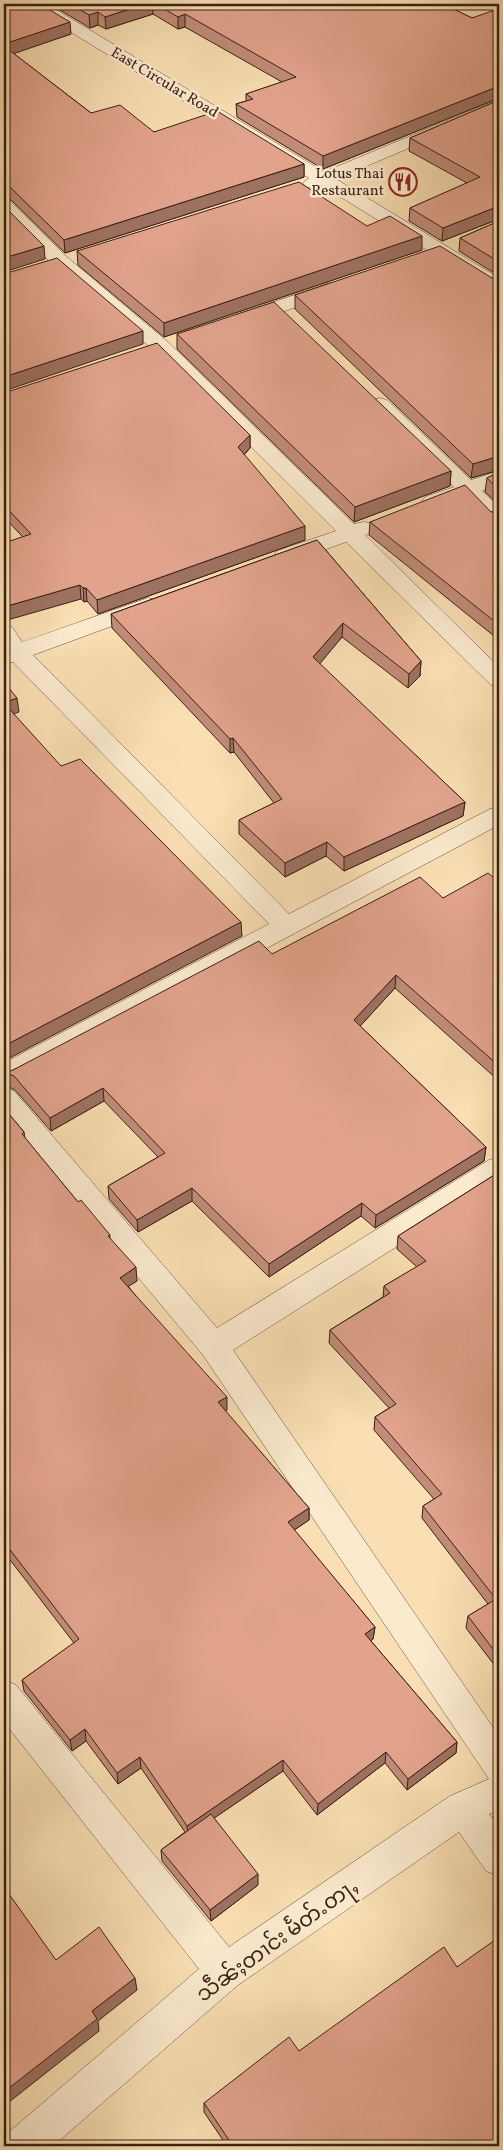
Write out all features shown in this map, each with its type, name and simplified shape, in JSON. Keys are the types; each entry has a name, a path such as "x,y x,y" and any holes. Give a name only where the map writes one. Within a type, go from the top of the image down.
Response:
{"street":[{"name":"East Circular Road","path":"36,4 325,179 449,247 499,286"},
{"path":"297,188 325,179 499,104"},
{"path":"4,205 61,262 161,347 499,680"},
{"path":"422,257 449,247"},
{"path":"224,325 285,314 350,282"},
{"path":"363,388 469,488 499,519"},
{"path":"414,509 499,477"},
{"path":"267,563 387,519"},
{"path":"165,599 8,647 286,926"},
{"path":"4,1075 499,815"},
{"path":"4,1098 214,1346 499,1766"},
{"path":"214,1346 499,1168"},
{"path":"4,1696 225,1972"},
{"name":"သဵၼ်ႈတၢင်း မႅတ်ႉတႃႇ","path":"23,2146 225,1972 463,1808 499,1792"},
{"path":"463,1808 499,1858"}],"building":[{"path":"4,4 40,4 70,22 4,44"},
{"path":"70,4 145,4 105,17 98,12 89,15"},
{"path":"156,4 443,4 472,18 492,11 499,14 499,86 323,156 236,104 253,99 246,94 296,77 185,14 178,17"},
{"path":"4,46 91,113 120,105 154,132 217,111 304,164 64,240 10,187 4,186"},
{"path":"499,100 499,206 443,228 410,208 480,177 410,138"},
{"path":"299,182 367,226 390,216 422,236 164,323 77,251"},
{"path":"4,206 44,246 4,258"},
{"path":"499,221 499,262 460,238"},
{"path":"440,246 492,278 499,280 499,456 473,464 295,295"},
{"path":"57,258 143,331 4,377 4,274"},
{"path":"274,302 451,471 355,507 177,334"},
{"path":"157,343 250,435 238,447 305,526 97,600 86,588 80,585 4,607 4,543 31,534 4,505 4,393"},
{"path":"499,472 499,490 487,478"},
{"path":"465,485 491,512 499,512 499,625 370,522"},
{"path":"317,540 421,661 409,674 343,623 313,657 465,802 344,857 327,842 285,863 239,820 282,799 233,738 230,739 111,614"},
{"path":"4,682 17,698 4,703"},
{"path":"4,703 61,766 80,759 241,922 4,1046"},
{"path":"488,873 499,882 499,1066 396,975 354,1020 486,1147 376,1215 362,1203 269,1264 192,1188 137,1220 108,1186 165,1153 103,1088 50,1118 14,1076 5,1073 259,941 272,954 420,877 443,898"},
{"path":"4,1108 24,1132 22,1134 78,1202 81,1200 110,1235 108,1236 136,1267 120,1278 227,1397 218,1402 309,1508 288,1522 375,1627 365,1634 457,1742 408,1779 386,1752 318,1804 283,1760 187,1826 140,1757 117,1773 85,1729 70,1740 22,1680 79,1639 4,1542"},
{"path":"499,1172 499,1657 468,1616 496,1599 423,1506 442,1494 375,1417 396,1404 330,1330 390,1293 384,1286 426,1261 398,1236"},
{"path":"211,1814 258,1874 210,1910 161,1850"},
{"path":"4,1887 56,1960 99,1927 135,1978 92,2011 97,2019 4,2092"},
{"path":"499,1937 499,2146 233,2146 204,2103 289,2037 299,2051 444,1947 457,1967"}],"place":[{"name":"Lotus Thai Restaurant","path":"403,182"}]}
